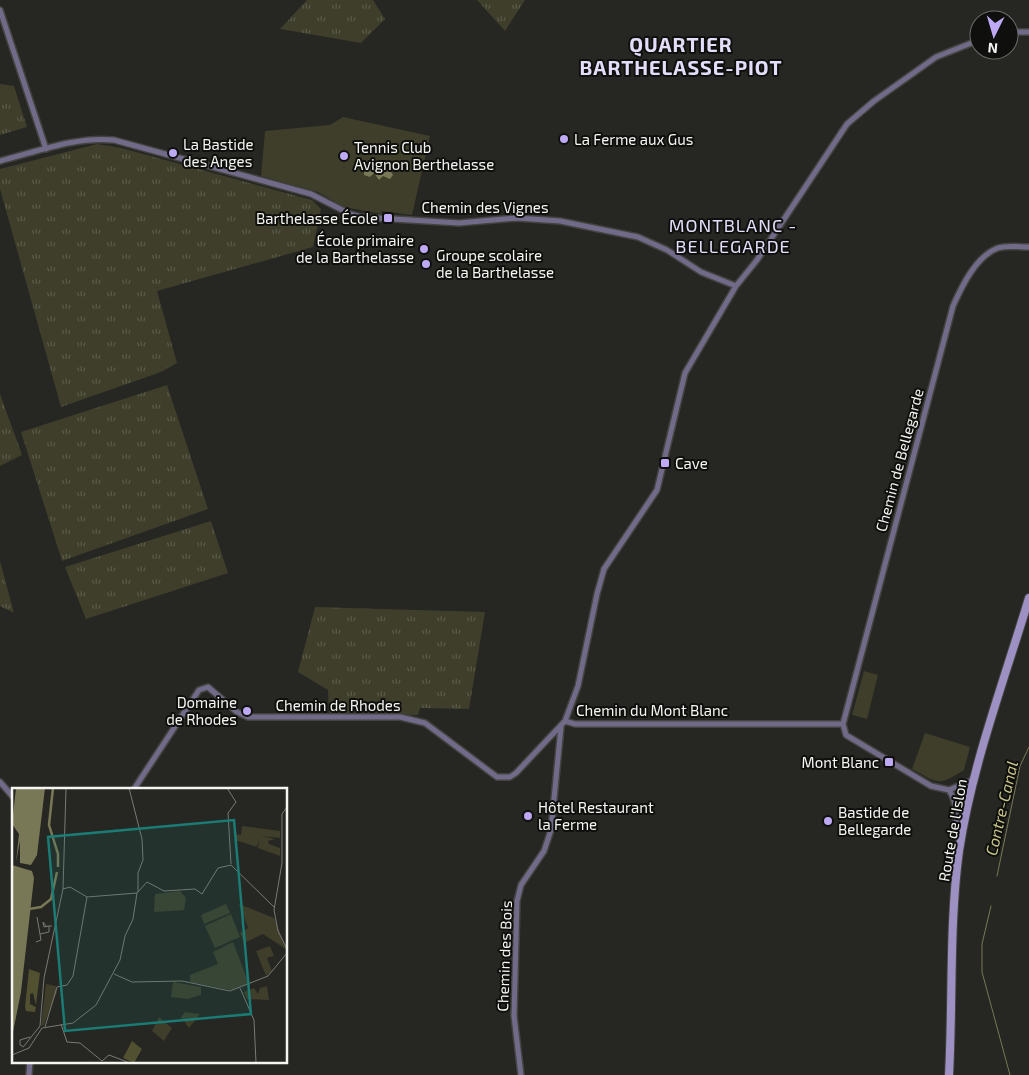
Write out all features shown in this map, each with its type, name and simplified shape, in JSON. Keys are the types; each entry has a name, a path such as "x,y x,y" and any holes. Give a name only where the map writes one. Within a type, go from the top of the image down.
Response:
{"street":[{"path":"0,10 46,149"},
{"path":"736,286 757,260 847,124 874,101 936,57 969,44"},
{"name":"Chemin des Vignes","path":"0,161 90,140 114,140 310,194 350,214 361,217 459,223 517,218 560,221 638,236 667,250 701,272 736,286"},
{"name":"Chemin de Bellegarde","path":"843,724 954,306 970,274 991,252 1005,246 1029,247"},
{"name":"Chemin du Mont Blanc","path":"736,286 686,373 657,490 604,569 578,686 565,722 591,724 843,724"},
{"name":"Route de l'Islon","path":"949,1075 954,904 961,841 975,779 1029,598"},
{"name":"Chemin de Rhodes","path":"135,788 199,690 203,688 211,688 242,715 256,719 400,717 418,720 497,777 503,778 516,773 565,722"},
{"path":"843,724 846,735 931,786 949,790 975,779"},
{"name":"Chemin des Bois","path":"521,1075 514,1016 517,901 521,885 544,851 551,830 561,727"},
{"path":"0,782 12,796"},
{"path":"949,790 956,803 957,834 961,841"},
{"path":"30,1062 30,1075"}],"green space":[{"path":"307,0 373,0 385,19 361,43 280,29"},
{"path":"477,0 525,0 505,31"},
{"path":"0,84 14,86 27,127 0,135"},
{"name":"Tennis Club Avignon Berthelasse","path":"343,117 430,136 412,215 381,211 382,214 344,207 318,192 261,176 265,131 330,125"},
{"path":"97,144 121,148 312,200 321,209 313,247 157,291 177,363 161,372 61,407 0,189 0,169"},
{"path":"167,385 208,509 62,561 21,432"},
{"path":"0,394 22,455 0,466"},
{"path":"211,521 228,573 86,619 65,567"},
{"path":"0,561 14,613 0,606"},
{"path":"315,607 485,612 469,709 420,708 418,715 329,713 328,690 298,672"},
{"path":"864,671 878,675 867,719 852,715"},
{"path":"925,733 970,747 964,770 949,779 938,781 912,769"}],"water":[{"path":"386,163 393,175 390,179 383,176 379,180 374,173 370,177 364,175 364,167 368,165 375,169 381,164"}],"waterway":[{"name":"Contre-Canal","path":"997,876 1020,766 1029,747"},
{"name":"Contre-Canal","path":"991,906 982,944 982,972 1010,1075"}],"place":[{"name":"La Ferme aux Gus","path":"564,139"},
{"name":"La Bastide des Anges","path":"173,153"},
{"name":"Tennis Club Avignon Berthelasse","path":"344,156"},
{"name":"Barthelasse École","path":"388,218"},
{"name":"École primaire de la Barthelasse","path":"424,249"},
{"name":"Groupe scolaire de la Barthelasse","path":"426,264"},
{"name":"Cave","path":"665,463"},
{"name":"Domaine de Rhodes","path":"247,711"},
{"name":"Mont Blanc","path":"889,762"},
{"name":"Hôtel Restaurant la Ferme","path":"528,816"},
{"name":"Bastide de Bellegarde","path":"828,821"}],"district":[{"name":"QUARTIER BARTHELASSE-PIOT","path":"681,56"},
{"name":"MONTBLANC - BELLEGARDE","path":"733,235"}]}
